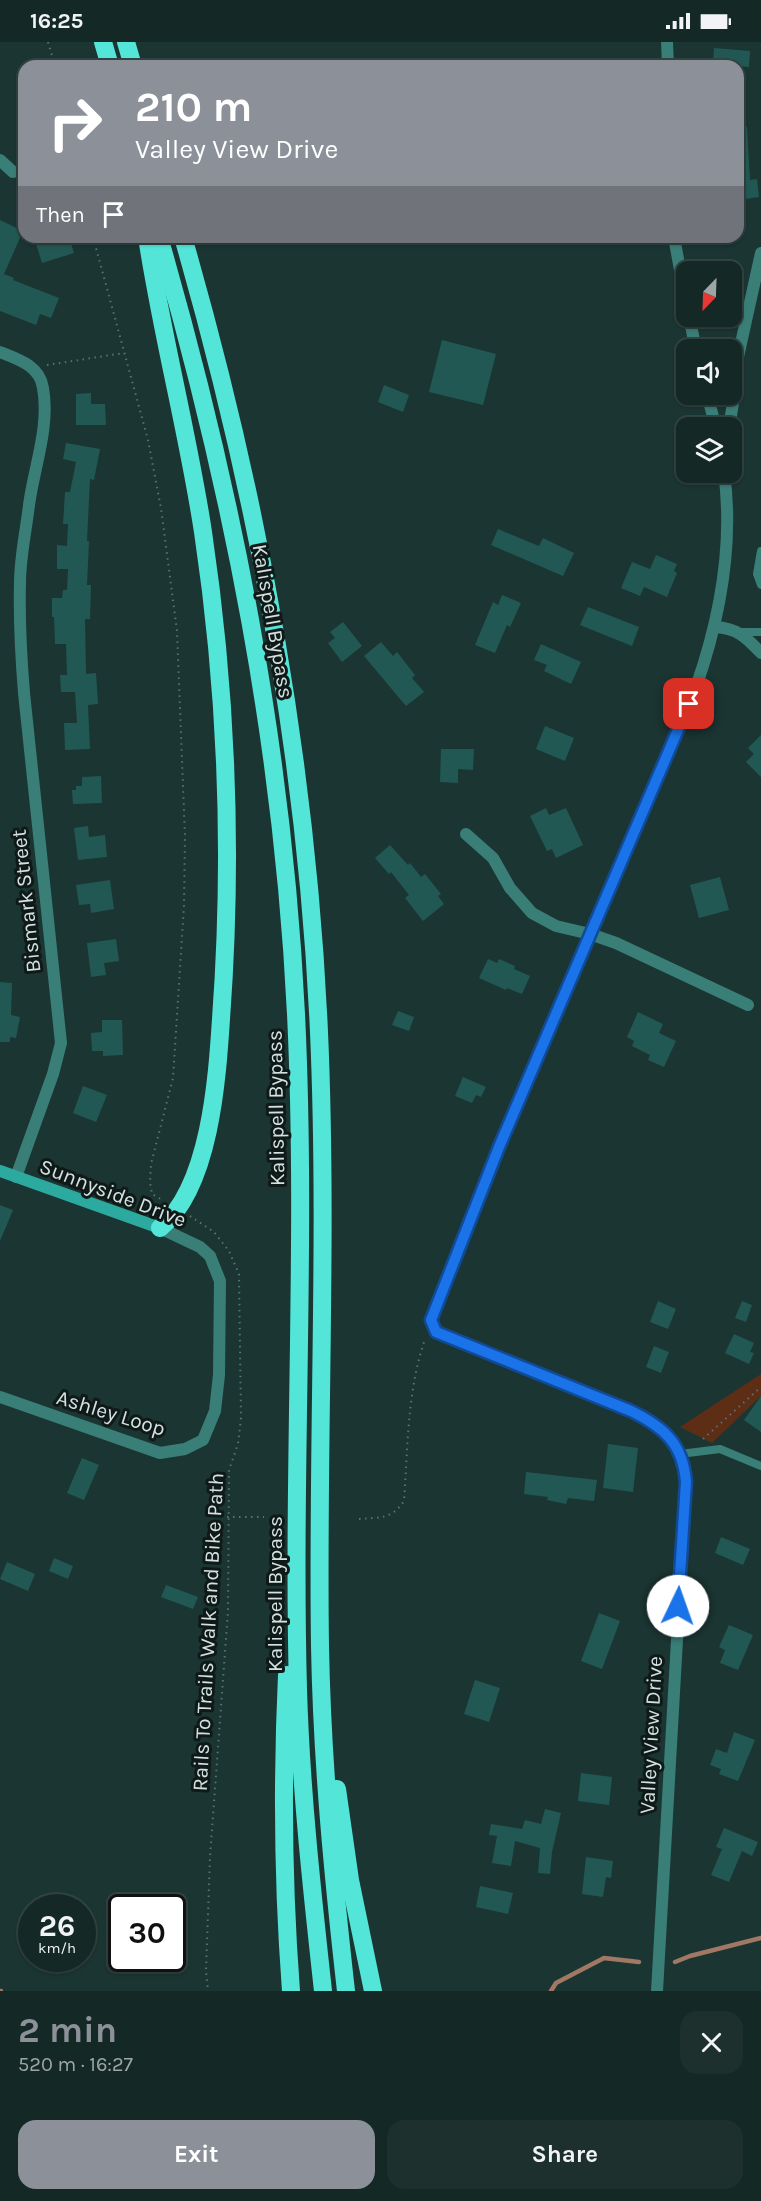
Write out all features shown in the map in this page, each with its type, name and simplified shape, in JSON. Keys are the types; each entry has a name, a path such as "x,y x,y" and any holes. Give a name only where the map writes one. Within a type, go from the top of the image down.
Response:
{"highway":[{"path":"103,42 108,60"},
{"path":"126,42 131,60"},
{"path":"148,243 203,531 216,636 227,794 225,945 216,1088 201,1154 189,1187 178,1209 160,1228"},
{"name":"Kalispell Bypass","path":"161,243 204,400 233,526 259,664 281,826 292,948 299,1081 298,1691 303,1793 323,1991"},
{"name":"Kalispell Bypass","path":"185,243 218,363 260,541 292,741 309,887 318,1007 322,1107 320,1650 326,1794 346,1991"},
{"path":"291,1991 283,1778 287,1671 297,1560"},
{"path":"320,1650 345,1844 373,1991"}],"street":[{"path":"667,42 668,60"},
{"path":"0,160 13,172"},
{"path":"675,243 678,261"},
{"path":"730,417 734,375 761,253"},
{"path":"0,352 19,359 36,370"},
{"name":"Bismark Street","path":"16,1177 53,1074 61,1043 20,643 20,581 30,500 44,422 43,386 36,370"},
{"path":"431,1320 499,1147 689,704 706,658 715,627 727,534 725,483"},
{"path":"715,627 738,632 761,653"},
{"path":"466,834 493,858 510,888 532,913 556,926 590,934 616,944 748,1005"},
{"name":"Sunnyside Drive","path":"0,1171 160,1228 200,1247 210,1256"},
{"name":"Ashley Loop","path":"0,1397 160,1453 185,1449 202,1440 215,1411 219,1375 220,1281 210,1256"},
{"name":"Valley View Drive","path":"431,1320 436,1332 645,1418 667,1435 680,1454 686,1482 657,1991"}],"lane":[{"path":"761,550 757,574 761,585"},
{"path":"738,632 761,632"},
{"path":"680,1454 720,1449 761,1467"}],"path":[{"path":"48,42 53,60"},
{"name":"Rails To Trails Walk and Bike Path","path":"95,243 148,440 157,486 177,631 185,837 179,1003 173,1078 151,1164 150,1182 152,1194 214,1232 229,1251 239,1274 241,1418 237,1444 229,1470 228,1611 210,1857 206,1971 208,1991"},
{"path":"36,370 48,365 124,353"},
{"path":"359,1519 387,1517 396,1512 404,1501 411,1389 431,1320"},
{"path":"680,1454 697,1444 761,1387"},
{"path":"228,1517 264,1517"}],"shaded area":[{"path":"761,1374 761,1396 712,1443 680,1427"}],"building":[{"path":"714,48 750,51 749,67 744,67 744,60 713,60"},
{"path":"744,127 747,127 750,180 757,179 759,197 744,199"},
{"path":"0,220 18,229 18,242 4,274 14,278 13,280 59,298 51,318 40,314 36,325 0,311"},
{"path":"36,243 71,243 74,253 42,263"},
{"path":"442,340 496,354 483,405 429,392"},
{"path":"384,385 409,395 403,412 378,402"},
{"path":"91,393 91,404 105,404 106,425 76,425 76,394"},
{"path":"66,443 100,449 94,480 90,479 87,585 91,585 90,619 85,619 86,674 96,673 98,704 88,705 90,749 65,750 64,723 77,723 75,692 61,692 60,675 67,675 66,644 55,644 52,598 62,598 63,590 67,590 68,569 57,569 57,545 67,546 68,524 63,524 65,492 70,492 76,462 63,459"},
{"path":"498,529 539,546 543,538 574,553 563,576 491,545"},
{"path":"656,555 677,564 674,571 677,573 667,597 644,587 640,596 621,588 632,562 650,569"},
{"path":"502,595 521,603 510,627 507,625 495,653 475,645 493,602 498,605"},
{"path":"588,607 639,627 632,646 580,625"},
{"path":"343,622 362,646 342,662 328,643 335,638 330,632"},
{"path":"381,642 393,656 397,652 415,675 412,678 424,692 406,706 364,656"},
{"path":"541,644 581,662 571,684 544,671 547,665 534,660"},
{"path":"545,726 574,738 565,761 536,749"},
{"path":"761,735 761,777 746,762 754,754 748,748"},
{"path":"441,749 474,749 473,770 458,769 458,783 440,782"},
{"path":"101,776 102,803 73,804 72,790 76,790 76,786 82,786 82,777"},
{"path":"546,808 549,815 566,808 583,845 556,858 552,849 547,851 530,816"},
{"path":"88,826 89,837 105,835 107,857 78,860 74,828"},
{"path":"390,845 408,865 410,863 421,877 425,874 441,894 438,896 444,904 423,921 405,898 409,895 391,872 389,874 375,858"},
{"path":"720,877 729,910 699,918 690,885"},
{"path":"110,880 114,909 91,913 90,904 79,905 76,885"},
{"path":"116,939 119,961 104,963 106,975 91,977 87,943"},
{"path":"488,959 497,963 499,959 530,976 522,994 507,988 506,990 479,978"},
{"path":"0,982 12,983 11,1015 20,1017 16,1038 10,1037 10,1042 0,1042"},
{"path":"398,1011 414,1017 409,1031 392,1025"},
{"path":"638,1012 663,1024 659,1033 676,1041 664,1067 648,1060 650,1055 632,1046 634,1041 627,1037"},
{"path":"102,1020 122,1020 123,1055 103,1056 103,1051 92,1051 91,1033 102,1032"},
{"path":"463,1077 486,1087 481,1097 476,1095 472,1103 455,1096"},
{"path":"83,1086 107,1095 96,1122 73,1113"},
{"path":"0,1205 13,1210 0,1241"},
{"path":"658,1301 676,1309 668,1329 650,1322"},
{"path":"742,1301 752,1305 746,1322 735,1318"},
{"path":"734,1334 754,1343 750,1352 754,1353 749,1364 725,1353"},
{"path":"654,1346 669,1352 661,1373 646,1367"},
{"path":"761,1396 761,1432 744,1420"},
{"path":"608,1444 638,1448 633,1492 603,1488"},
{"path":"82,1458 99,1465 84,1500 67,1493"},
{"path":"526,1472 597,1480 594,1501 568,1498 566,1504 547,1500 548,1497 524,1494"},
{"path":"721,1537 750,1549 743,1565 715,1553"},
{"path":"54,1558 73,1566 68,1579 49,1571"},
{"path":"7,1562 35,1574 28,1591 0,1579"},
{"path":"166,1585 198,1597 193,1609 161,1597"},
{"path":"599,1613 620,1621 602,1669 581,1661"},
{"path":"729,1625 753,1635 738,1670 720,1663 725,1650 719,1647"},
{"path":"475,1680 500,1688 489,1722 464,1714"},
{"path":"734,1732 755,1740 738,1781 719,1774 721,1769 710,1765 716,1749 727,1753"},
{"path":"581,1773 612,1777 609,1805 578,1801"},
{"path":"545,1809 561,1813 552,1852 550,1874 538,1873 540,1848 515,1841 511,1866 492,1863 497,1836 489,1835 491,1824 522,1829 525,1820 541,1824"},
{"path":"724,1828 758,1842 752,1856 742,1851 729,1882 711,1875 722,1849 716,1847"},
{"path":"586,1857 613,1861 611,1878 606,1877 603,1897 582,1894"},
{"path":"480,1886 513,1893 508,1914 476,1907"}],"waterway":[{"path":"675,1962 761,1938"},
{"path":"551,1991 556,1983 604,1958 639,1962"}],"route":[{"path":"678,1606 686,1482 680,1454 667,1435 657,1425 631,1411 436,1332 431,1320 499,1147 689,704"}]}
